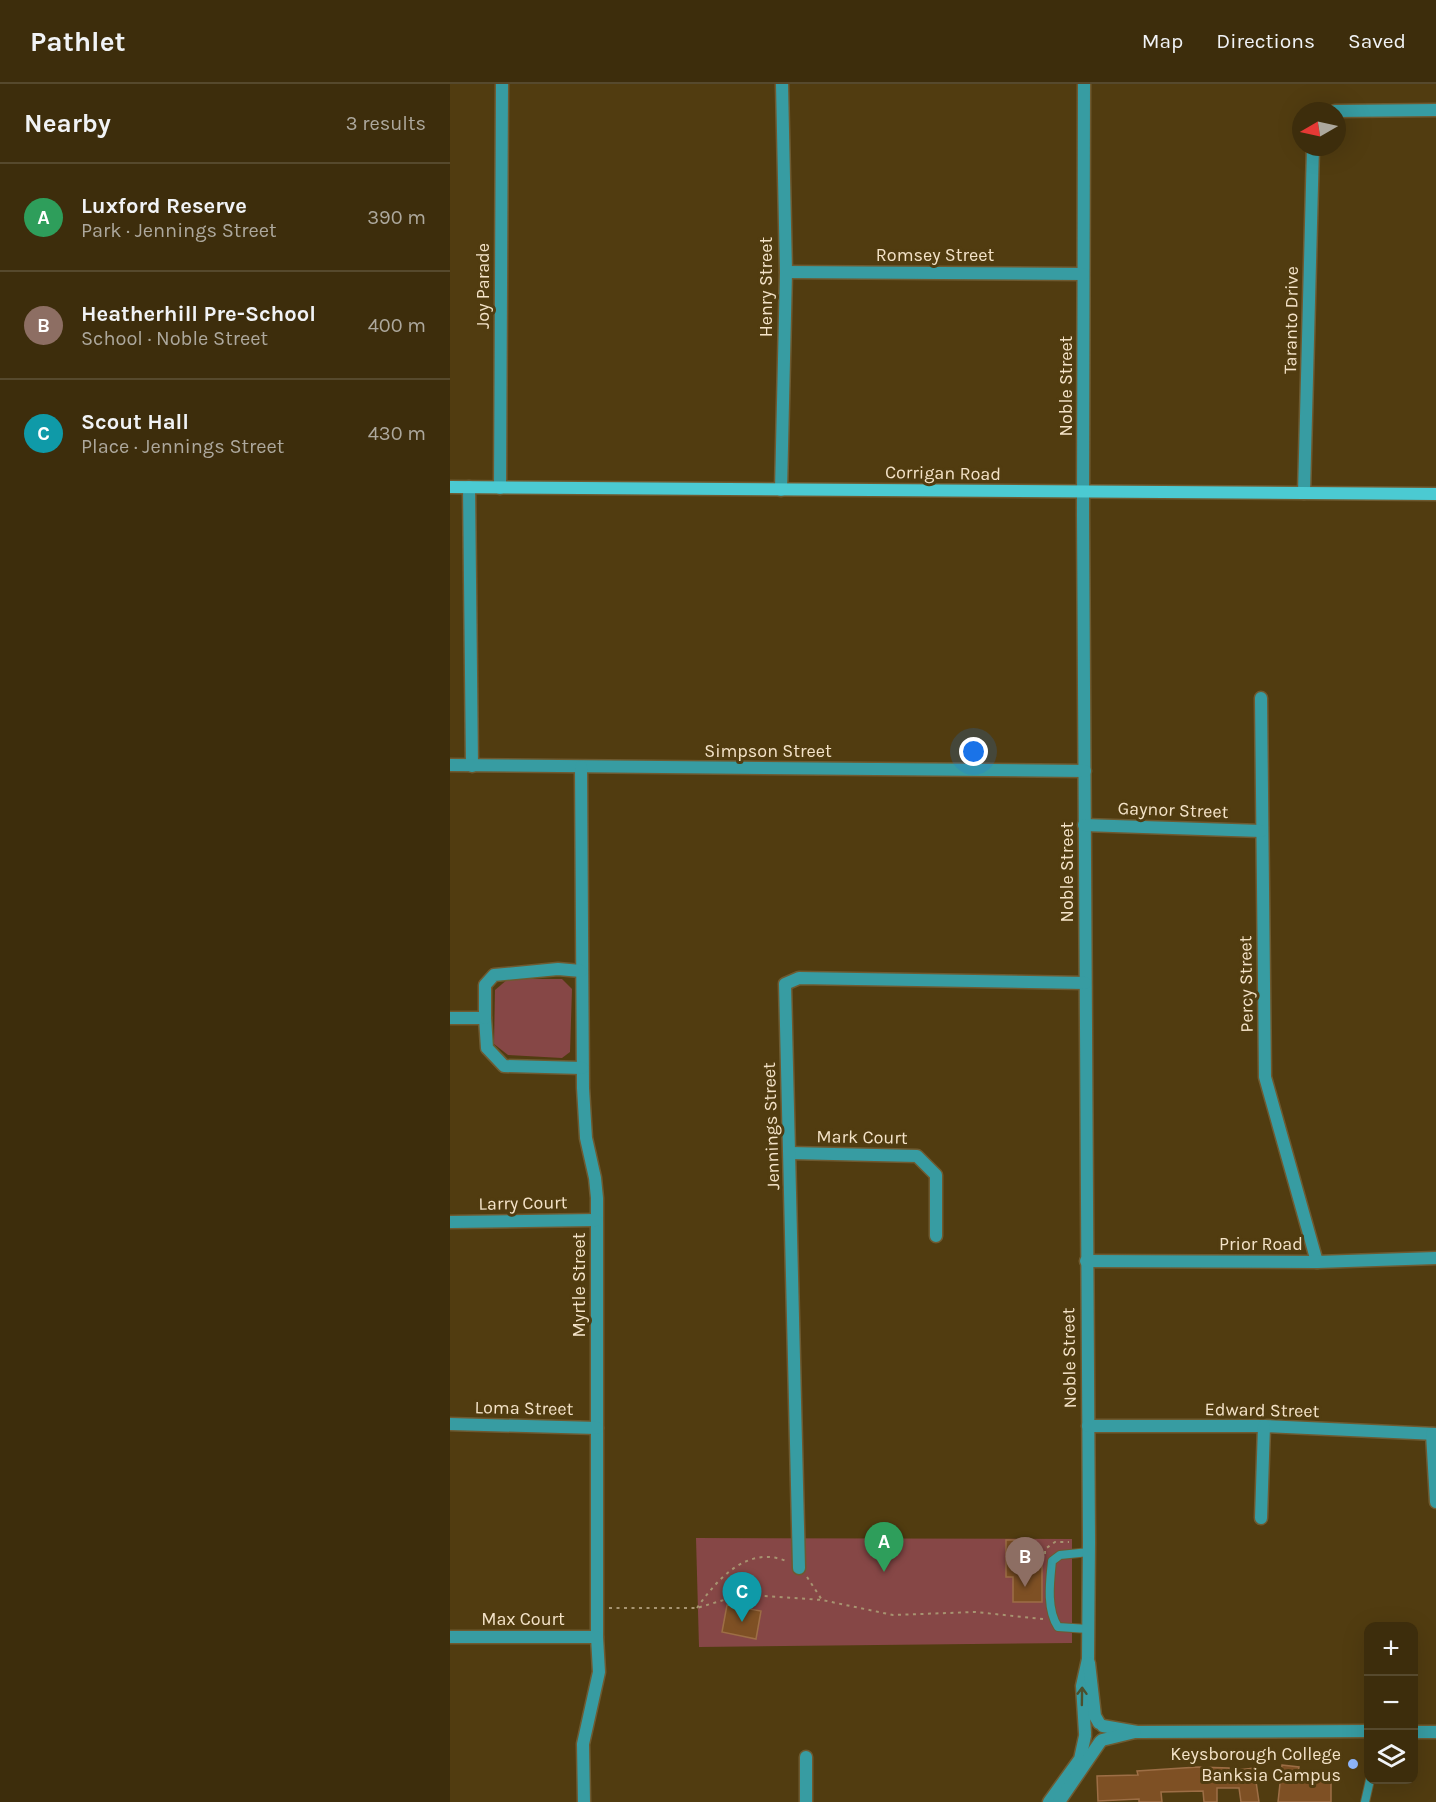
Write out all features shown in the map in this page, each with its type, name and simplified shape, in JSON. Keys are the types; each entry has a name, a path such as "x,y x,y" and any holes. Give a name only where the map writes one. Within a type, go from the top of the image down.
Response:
{"main road":[{"name":"Corrigan Road","path":"450,487 1436,494"}],"street":[{"name":"Joy Parade","path":"500,488 502,84"},
{"name":"Henry Street","path":"781,490 786,272 782,84"},
{"name":"Noble Street","path":"1084,84 1084,825 1088,1659 1095,1716 1101,1724"},
{"path":"1346,111 1436,110"},
{"name":"Taranto Drive","path":"1304,493 1313,156"},
{"name":"Romsey Street","path":"786,272 1083,274"},
{"path":"469,487 472,766"},
{"name":"Percy Street","path":"1261,698 1265,1077 1317,1262"},
{"name":"Simpson Street","path":"450,765 1085,771"},
{"name":"Myrtle Street","path":"581,767 582,1068 586,1138 596,1178 599,1672 583,1744 584,1802"},
{"name":"Gaynor Street","path":"1084,825 1262,831"},
{"path":"581,971 558,969 494,975 485,985 485,1018 487,1048 504,1065 582,1068"},
{"name":"Jennings Street","path":"799,1568 785,984 799,978 1085,983"},
{"path":"450,1018 485,1018"},
{"name":"Mark Court","path":"790,1153 917,1156 936,1175 936,1236"},
{"name":"Larry Court","path":"450,1222 596,1220"},
{"name":"Prior Road","path":"1086,1261 1317,1262 1436,1258"},
{"name":"Loma Street","path":"450,1424 597,1428"},
{"name":"Edward Street","path":"1088,1426 1264,1426 1434,1434"},
{"path":"1261,1518 1264,1426"},
{"path":"1434,1434 1436,1502"},
{"name":"Max Court","path":"450,1637 597,1636"},
{"name":"Noble Street","path":"1085,1734 1082,1686 1088,1659"},
{"path":"1048,1802 1080,1759 1089,1724 1101,1724 1137,1732 1364,1731"},
{"path":"1059,1802 1105,1735 1101,1724"},
{"path":"1085,1734 1090,1742 1137,1732"},
{"path":"1418,1732 1436,1732"},
{"path":"806,1757 806,1802"}],"lane":[{"path":"1088,1629 1058,1627 1051,1611 1050,1577 1052,1560 1059,1555 1089,1552"},
{"path":"1365,1802 1369,1784"}],"path":[{"path":"697,1608 709,1591 738,1565 750,1558 774,1557 799,1568 822,1600"},
{"path":"598,1608 697,1608 737,1596 822,1600 893,1615 975,1612 1029,1617 1044,1620 1047,1627"}],"shaded area":[{"path":"508,979 562,979 572,989 570,1052 562,1058 508,1055 494,1044 495,990"},
{"path":"696,1538 1072,1539 1072,1643 699,1647"}],"building":[{"path":"1006,1540 1029,1540 1029,1544 1036,1544 1036,1552 1042,1552 1042,1602 1013,1602 1013,1577 1006,1577"},
{"path":"727,1605 761,1611 756,1639 722,1632"},
{"path":"1282,1765 1299,1767 1298,1773 1331,1772 1331,1802 1278,1802"},
{"path":"1198,1767 1229,1768 1229,1771 1254,1768 1259,1802 1241,1802 1239,1788 1217,1788 1217,1802 1204,1802 1203,1791 1161,1792 1162,1802 1139,1802 1139,1799 1098,1801 1097,1776 1138,1775 1137,1771"}],"place":[{"name":"Luxford Reserve","path":"884,1572"},
{"name":"Heatherhill Pre-School","path":"1025,1587"},
{"name":"Scout Hall","path":"742,1622"},
{"name":"Keysborough College Banksia Campus","path":"1353,1764"}]}
